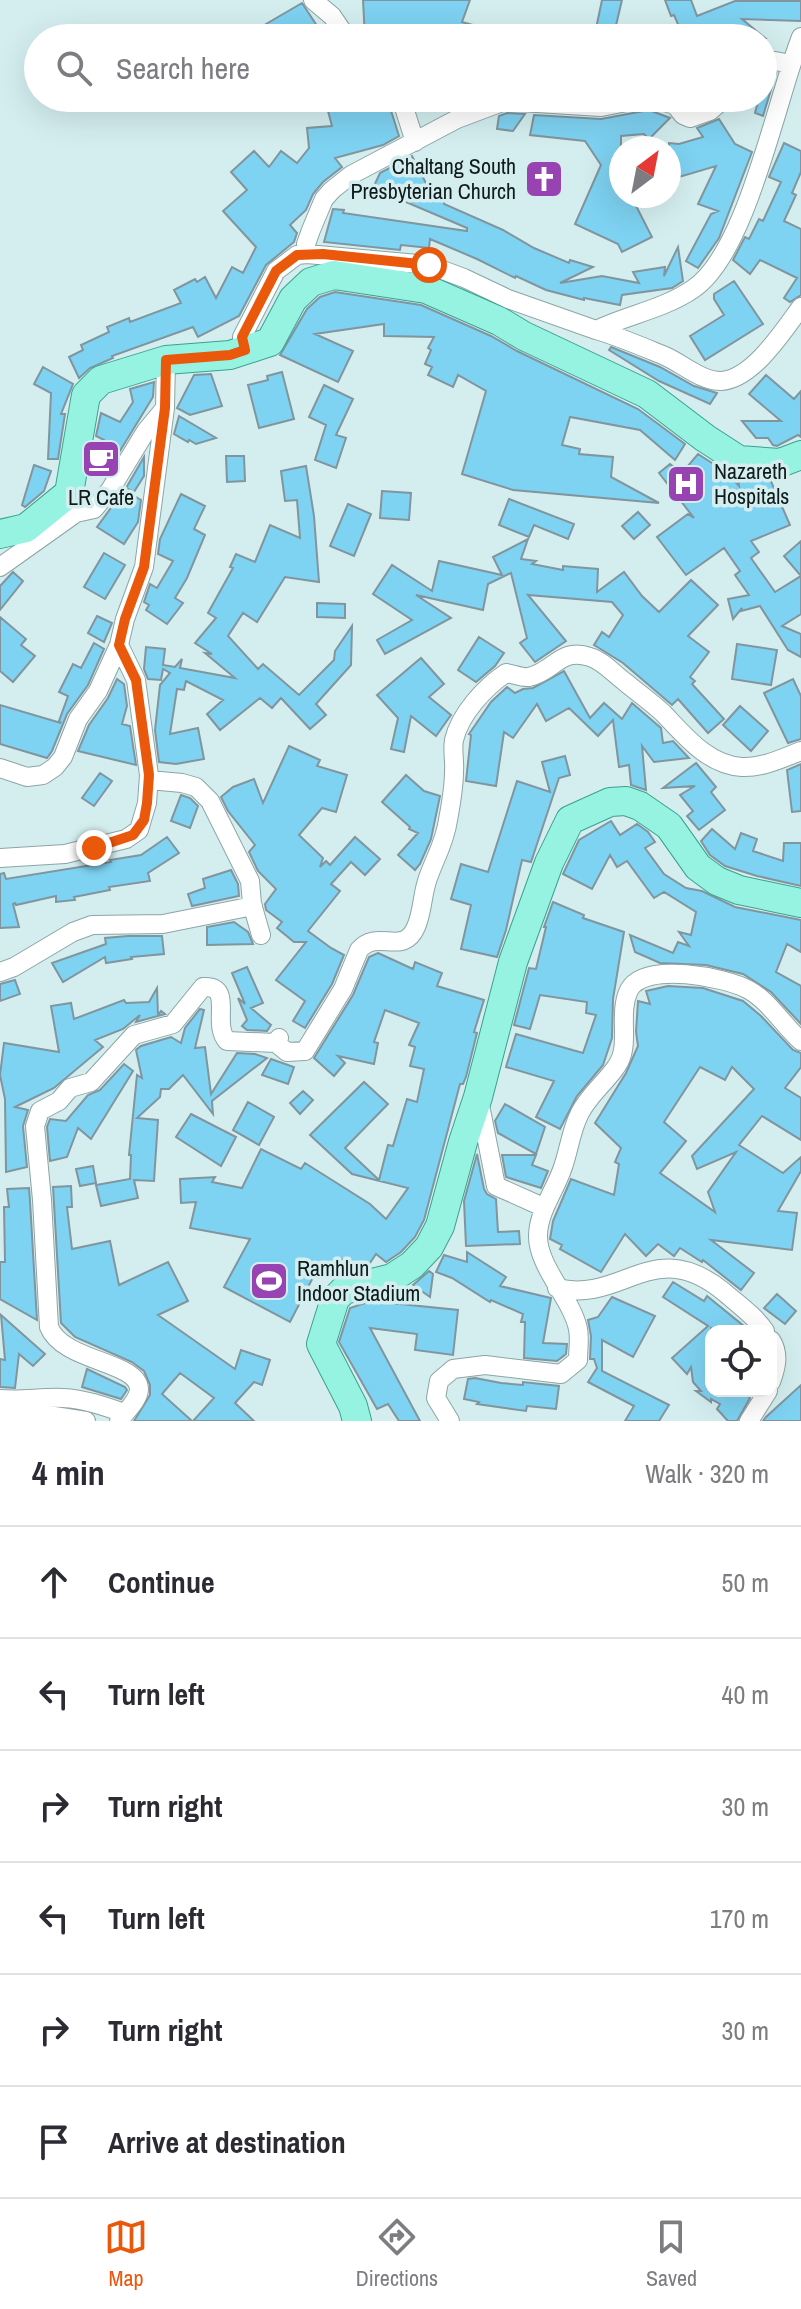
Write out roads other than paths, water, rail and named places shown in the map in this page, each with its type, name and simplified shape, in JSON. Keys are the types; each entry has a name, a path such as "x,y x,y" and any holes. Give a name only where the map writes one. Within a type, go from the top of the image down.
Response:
{"main road":[{"path":"0,534 26,528 69,493 86,395 101,380 166,360 230,355 270,342 293,299 311,282 334,275 426,289 499,321 647,394 739,460 780,463 801,455"},
{"path":"357,1421 353,1406 321,1344 329,1314 335,1299 344,1290 392,1278 412,1265 429,1247 440,1226 513,962 549,863 570,820 610,802 626,801 640,806 669,826 698,867 717,881 739,890 801,903"}],"street":[{"path":"313,0 337,24"},
{"path":"777,111 801,37"},
{"path":"777,63 791,64"},
{"path":"405,112 415,142"},
{"path":"307,254 306,244 327,195 351,175 476,112"},
{"path":"681,112 690,118 707,112"},
{"path":"596,330 692,290 715,268 759,171 777,112"},
{"path":"245,350 242,337 276,271 297,255 307,254 429,265 508,299 664,356 697,374 721,381 739,375 756,362 801,307"},
{"path":"0,768 27,777 43,775 55,767 63,757 78,719 98,691 119,645 144,567 165,408 166,360"},
{"path":"0,567 76,513 94,509 165,408"},
{"path":"0,858 65,854 126,839 139,830 144,820 149,780 136,680 119,645"},
{"path":"0,1399 35,1401 65,1398 91,1402 122,1417 139,1389 134,1378 111,1363 92,1360 78,1353 55,1338 49,1327 42,1186 35,1126 40,1111 59,1101 70,1088 91,1082 134,1035 173,1024 203,987 211,986 222,996 220,1030 227,1041 278,1041 287,1052 305,1051 328,1017 365,943 372,940 398,943 412,934 417,926 428,878 443,846 448,823 455,768 454,741 459,728 489,685 506,673 528,677 567,654 580,654 594,658 712,758 726,764 754,767 801,751"},
{"path":"149,780 182,783 204,793 246,871 261,935"},
{"path":"0,972 83,927 163,924 253,906"},
{"path":"450,1421 436,1398 439,1381 453,1369 485,1365 561,1374 578,1360 579,1331 540,1252 538,1235 543,1207 554,1192 579,1113 618,1065 625,1034 622,1015 630,987 658,973 730,983 747,989 761,999 801,1041"},
{"path":"478,1097 496,1186 543,1207"},
{"path":"557,1288 590,1288 665,1267 680,1268 716,1286 758,1325"},
{"path":"749,1421 764,1397"},
{"path":"0,1415 35,1413 86,1421"}],"place":[{"name":"Chaltang South Presbyterian Church","path":"544,179"},
{"name":"LR Cafe","path":"101,459"},
{"name":"Nazareth Hospitals","path":"686,484"},
{"name":"Ramhlun Indoor Stadium","path":"269,1281"}]}
